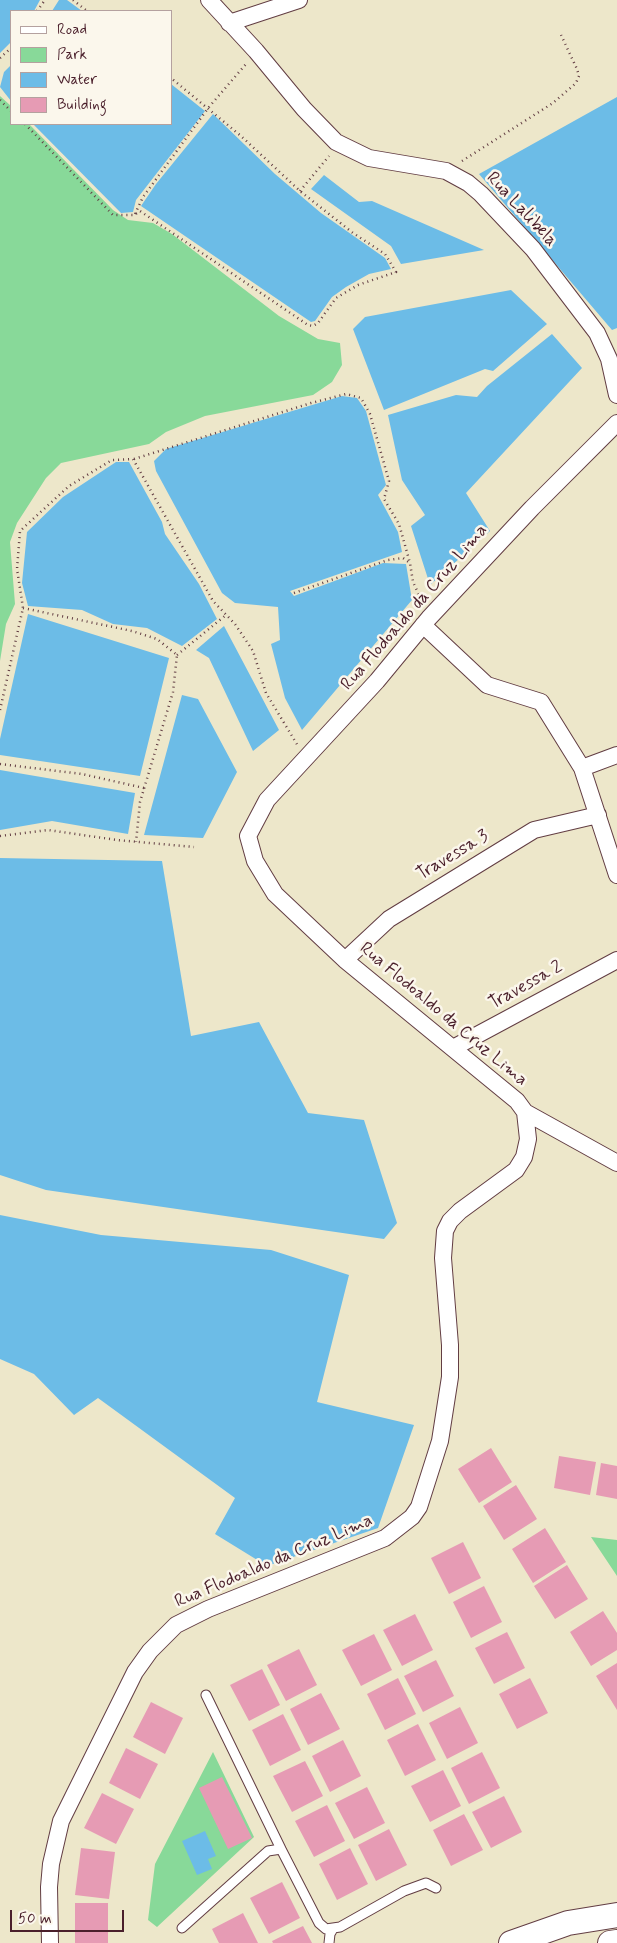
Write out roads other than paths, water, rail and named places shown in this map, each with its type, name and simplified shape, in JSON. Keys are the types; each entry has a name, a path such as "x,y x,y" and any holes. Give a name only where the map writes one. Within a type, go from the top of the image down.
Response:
{"street":[{"name":"Rua Lalibela","path":"208,0 256,51 314,120 340,144 369,158 446,171 468,183 505,218 575,302 603,344 612,368 617,395"},
{"path":"229,23 299,0"},
{"name":"Rua Flodoaldo da Cruz Lima","path":"50,1943 49,1888 51,1864 61,1821 135,1672 150,1651 176,1625 208,1609 385,1538 412,1516 419,1506 440,1441 450,1376 450,1345 443,1268 443,1238 450,1221 460,1211 507,1178 520,1163 528,1140 525,1112 506,1091 345,960 275,894 263,878 249,845 248,836 264,805 377,681 426,621 538,501 617,423"},
{"path":"426,621 487,685 541,702 582,768 617,874"},
{"path":"582,768 617,755"},
{"name":"Travessa 3","path":"345,960 389,919 534,830 598,815"},
{"name":"Travessa 2","path":"453,1048 617,960"},
{"path":"525,1112 617,1163"},
{"path":"511,1943 568,1923 617,1915"},
{"path":"610,1943 617,1942"}],"lane":[{"path":"206,1696 319,1924 326,1929 333,1929 404,1891 426,1883 436,1888"},
{"path":"182,1928 268,1851 281,1849"},
{"path":"330,1943 330,1934 333,1929"}],"water":[{"path":"0,0 40,0 35,10 10,10 10,43 0,53"},
{"path":"59,0 67,0 81,10 53,10"},
{"path":"10,66 10,100 0,87 4,72"},
{"path":"172,85 205,111 136,200 133,212 121,213 34,125 172,125"},
{"path":"617,97 617,328 612,330 479,174"},
{"path":"213,114 275,174 321,213 385,258 391,269 369,274 346,287 332,297 315,321 311,322 141,206 156,184"},
{"path":"324,175 359,202 372,201 484,250 401,264 391,246 311,189"},
{"path":"511,290 547,324 493,371 485,369 384,410 353,329 365,317"},
{"path":"552,334 582,368 466,493 490,531 430,585 411,526 425,515 402,480 388,415 456,395 477,397 487,386"},
{"path":"342,396 357,398 366,411 386,485 378,495 398,532 402,552 290,591 294,596 383,563 406,564 412,600 302,730 285,698 271,644 280,640 278,607 235,603 222,593 156,471 154,461 166,449"},
{"path":"116,462 129,462 162,522 165,534 199,584 217,619 182,646 147,628 113,624 82,610 28,606 22,583 27,532 63,497"},
{"path":"28,614 169,658 140,776 0,755 0,739"},
{"path":"224,626 279,730 253,751 209,658 196,650"},
{"path":"182,695 198,699 237,772 203,838 144,835"},
{"path":"0,770 135,793 128,834 52,821 0,830"},
{"path":"0,858 162,861 191,1036 259,1022 308,1113 364,1120 397,1223 384,1239 46,1190 0,1175"},
{"path":"0,1215 101,1235 271,1250 349,1275 317,1402 414,1425 378,1528 267,1566 215,1534 235,1498 98,1398 74,1415 34,1374 0,1359"},
{"path":"205,1831 216,1856 208,1859 212,1869 197,1875 182,1841"}]}
